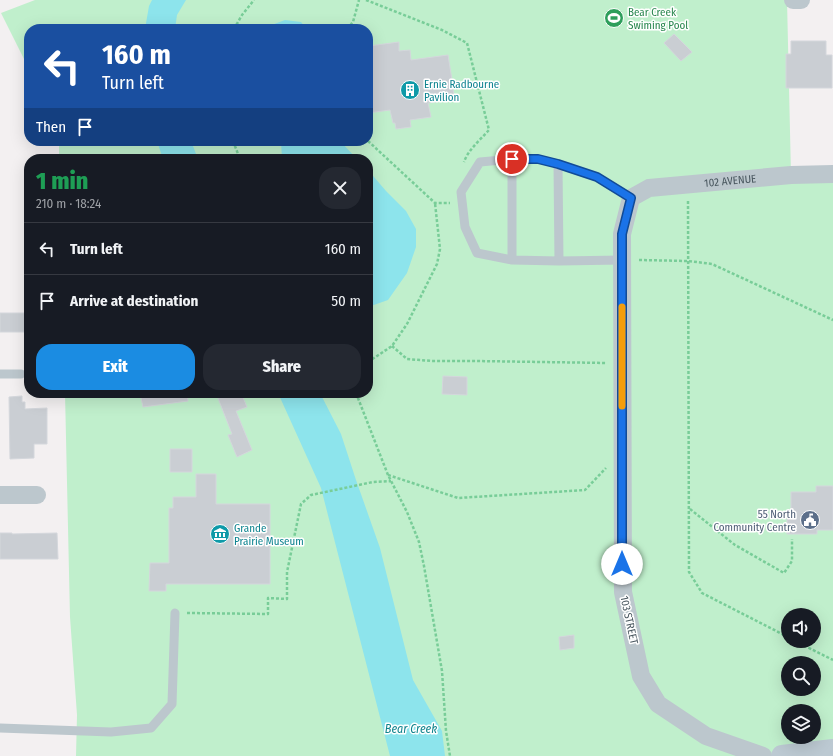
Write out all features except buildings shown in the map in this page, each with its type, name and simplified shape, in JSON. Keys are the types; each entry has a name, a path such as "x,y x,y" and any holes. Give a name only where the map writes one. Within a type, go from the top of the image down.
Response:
{"main road":[{"path":"782,756 833,750"}],"street":[{"path":"793,0 800,0"},
{"name":"102 AVENUE","path":"631,198 649,188 791,175 833,174"},
{"name":"103 STREET","path":"631,198 622,234 622,592 641,676 658,704 706,736 763,756"},
{"path":"0,495 37,495"}],"lane":[{"path":"512,159 512,260"},
{"path":"622,260 512,260 477,253 466,227 461,192 480,162 512,159 538,159 597,177 631,198"},
{"path":"558,164 559,261"},
{"path":"0,374 21,374"},
{"path":"0,728 111,732 151,728 172,704 175,613"}],"path":[{"path":"237,24 254,0"},
{"path":"351,24 358,0"},
{"path":"366,0 442,30 467,42 489,130 465,158 463,164"},
{"path":"373,145 435,203 440,249 437,264 407,324 392,346 373,359"},
{"path":"688,184 689,572 702,593 781,633"},
{"path":"435,203 455,203"},
{"path":"622,260 688,261 712,264 833,320"},
{"path":"392,346 407,359 432,361 609,363"},
{"path":"358,398 388,475 407,512 419,542 442,671 446,731 450,756"},
{"path":"388,475 458,498 585,490 610,463"},
{"path":"175,613 268,614 268,598 287,599 287,572 301,504 311,495 373,482 392,481"},
{"path":"689,509 735,545 784,573 792,561 792,539"},
{"path":"809,648 833,660"}],"green space":[{"path":"35,0 787,0 791,175 833,174 833,756 76,756 77,715 70,617 65,398 373,398 373,154 59,154 59,146 373,146 373,24 24,24 24,59 1,13"}],"water":[{"path":"152,0 186,0 177,15 176,24 146,24 149,6"},
{"path":"285,20 301,22 303,24 274,24"},
{"path":"159,146 193,146 196,154 161,154"},
{"path":"281,146 345,146 352,154 282,154"},
{"path":"373,176 406,211 416,229 416,247 407,273 388,300 373,305"},
{"name":"Bear Creek","path":"280,398 323,398 341,434 380,548 413,680 442,731 445,756 390,756 321,488"}],"slow traffic":[{"path":"622,307 622,406"}],"place":[{"name":"Bear Creek Swiming Pool","path":"614,18"},
{"name":"Ernie Radbourne Pavilion","path":"410,90"},
{"name":"55 North Community Centre","path":"810,520"},
{"name":"Grande Prairie Museum","path":"220,534"}],"route":[{"path":"512,159 538,159 558,164 597,177 631,198 622,234 622,564"}]}
